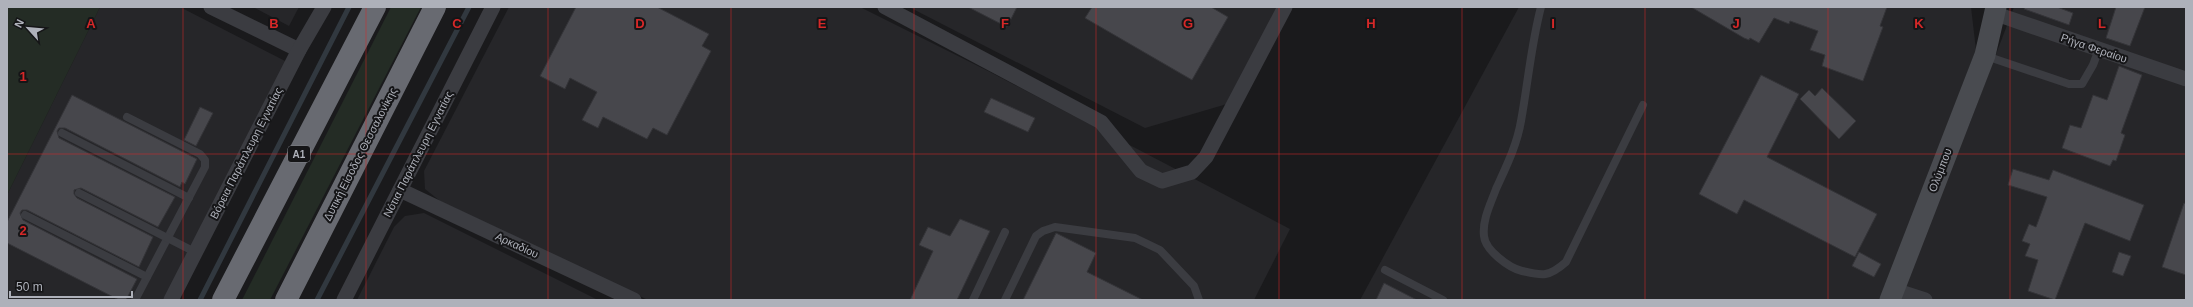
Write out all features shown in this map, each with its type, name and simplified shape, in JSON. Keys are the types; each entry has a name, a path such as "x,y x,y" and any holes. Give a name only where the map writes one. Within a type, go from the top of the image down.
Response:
{"highway":[{"name":"Α1","path":"224,300 375,7"},
{"name":"Δυτική Είσοδος Θεσσαλονίκης","path":"286,300 435,7"}],"main road":[{"name":"Ολύμπου","path":"1892,295 2001,10"}],"street":[{"path":"211,7 299,50"},
{"name":"Βόρεια Παράπλευρη Εγνατίας","path":"171,300 299,50 324,7"},
{"name":"Νότια Παράπλευρη Εγνατίας","path":"344,300 492,7"},
{"path":"885,7 1101,122 1140,171 1162,181 1192,172 1206,158 1284,7"},
{"name":"Ρήγα Φεραίου","path":"2001,10 2099,49 2186,79"},
{"name":"Αρκαδίου","path":"400,190 634,300"},
{"path":"1892,295 1925,300"}],"lane":[{"path":"1541,7 1528,64 1521,122 1512,151 1486,214 1483,236 1494,255 1516,270 1539,276 1554,273 1566,262 1643,106"},
{"path":"1987,48 2069,84 2082,84 2093,65 2099,49"},
{"path":"127,117 200,154 205,160 205,168 135,300"},
{"path":"62,133 189,198"},
{"path":"79,193 195,252"},
{"path":"24,215 147,277"},
{"path":"1005,300 1036,236 1043,231 1055,227 1135,238 1160,250 1194,286 1199,300"},
{"path":"973,300 1005,232"},
{"path":"1386,270 1443,300"}],"shaded area":[{"path":"7,7 100,7 7,195"},
{"path":"100,7 180,7 287,62 165,300 7,300 7,195"},
{"path":"253,7 299,7 289,26"},
{"path":"391,7 421,7 270,300 242,300"},
{"path":"509,7 860,7 990,72 1290,229 1254,300 648,300 440,201 425,189 424,171"},
{"path":"909,7 1279,7 1227,104 1145,128"},
{"path":"1519,7 1971,7 1976,50 1880,300 1360,300"},
{"path":"2014,7 2186,7 2186,300 1890,300 1969,125"},
{"path":"424,213 598,300 357,300 394,227 405,216"}],"building":[{"path":"576,7 657,7 709,34 702,46 711,51 667,135 653,128 647,139 603,117 598,128 582,120 597,92 570,78 565,89 540,76"},
{"path":"968,7 1017,7 1007,27"},
{"path":"1092,7 1211,7 1228,17 1192,80 1085,18"},
{"path":"1691,7 1887,7 1880,26 1883,27 1863,81 1822,66 1825,55 1810,50 1818,31 1790,21 1789,24 1774,18 1759,43 1750,38 1749,40 1744,38"},
{"path":"2025,7 2057,7 2073,13 2069,25 2024,9"},
{"path":"2116,7 2145,7 2130,46 2106,38"},
{"path":"2119,66 2142,75 2121,133 2125,135 2116,161 2113,160 2110,166 2062,148 2070,125 2081,128 2093,95 2107,100"},
{"path":"1761,75 1799,94 1767,157 1877,214 1855,257 1744,200 1737,214 1699,194"},
{"path":"1822,88 1856,121 1839,139 1800,99 1809,90 1815,96"},
{"path":"72,95 197,159 185,184 182,182 180,187 65,128 59,128 57,131 59,138 175,197 158,227 81,188 74,190 74,194 77,198 153,237 139,267 27,210 22,210 20,213 23,220 137,279 126,300 119,300 7,243 7,222"},
{"path":"991,98 1035,118 1028,132 984,112"},
{"path":"200,107 213,113 196,146 184,140"},
{"path":"2013,169 2049,180 2053,170 2144,205 2130,241 2085,223 2055,300 2028,291 2038,260 2025,256 2030,244 2022,241 2029,224 2036,227 2047,197 2008,185"},
{"path":"2184,203 2186,204 2186,275 2162,267"},
{"path":"960,219 990,231 957,300 910,300 933,251 919,245 928,227 950,236"},
{"path":"1056,233 1096,253 1087,272 1143,300 1023,300"},
{"path":"1859,252 1881,264 1874,277 1852,266"},
{"path":"2119,252 2131,256 2123,276 2112,272"},
{"path":"1384,283 1417,300 1376,300"}],"waterway":[{"path":"200,300 349,7"},
{"path":"317,300 469,7"}]}
